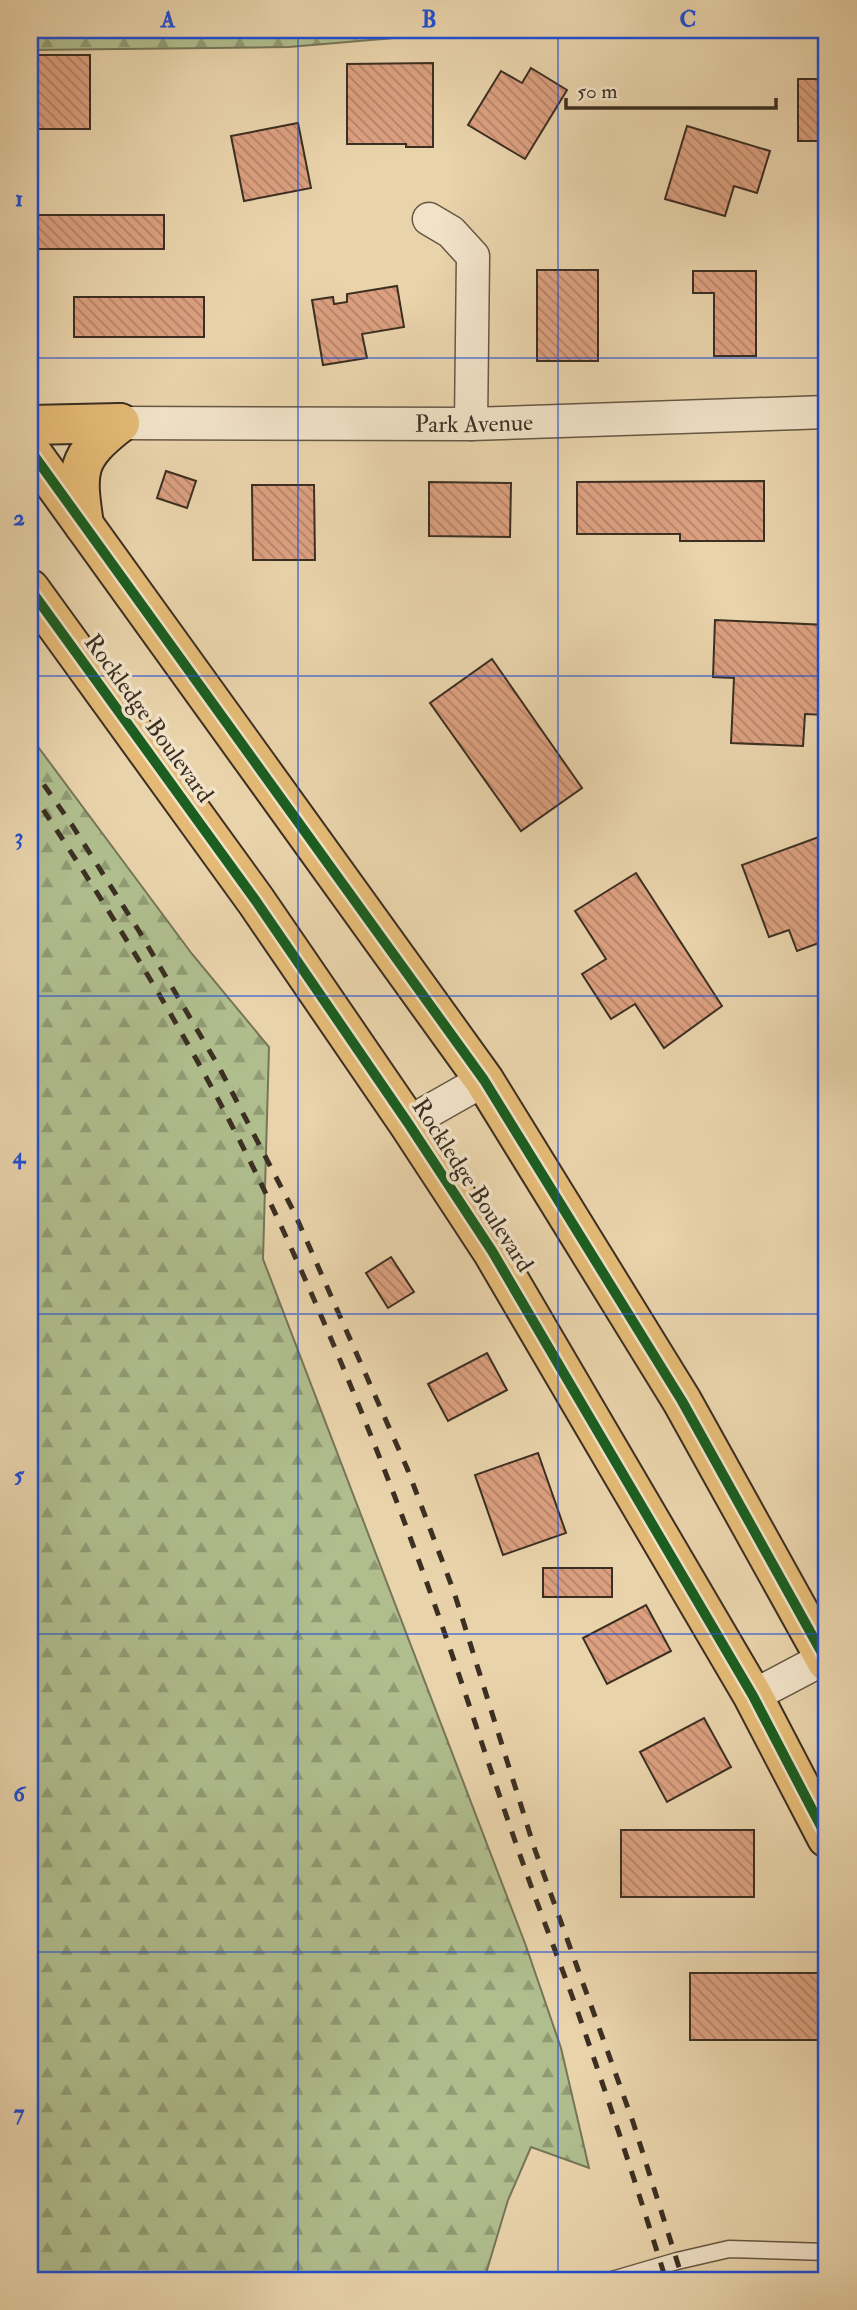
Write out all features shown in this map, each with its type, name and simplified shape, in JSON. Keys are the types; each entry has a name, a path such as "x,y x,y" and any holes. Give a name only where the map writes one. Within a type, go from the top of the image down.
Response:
{"main road":[{"path":"30,425 120,423"},
{"path":"85,527 79,491 83,460 99,438 120,423"},
{"path":"35,467 85,527 484,1080 682,1401 826,1660"},
{"name":"Rockledge Boulevard","path":"30,589 256,901 408,1123 512,1284 753,1696 827,1838"}],"street":[{"path":"429,219 451,232 473,256 471,424"},
{"name":"Park Avenue","path":"120,423 471,424 827,412"},
{"path":"408,1123 484,1080"},
{"path":"753,1696 826,1660"}],"lane":[{"path":"612,2280 686,2258 729,2249 827,2252"}],"green space":[{"path":"30,30 488,30 289,47 30,50"},
{"path":"30,736 192,954 269,1047 263,1259 526,1946 561,2048 589,2168 531,2147 508,2200 484,2280 30,2280"}],"building":[{"path":"30,55 90,55 90,129 30,129"},
{"path":"433,63 433,147 347,144 347,64"},
{"path":"531,68 567,90 525,159 468,125 501,71 522,83"},
{"path":"798,79 827,79 827,141 798,141"},
{"path":"298,123 311,188 244,201 231,136"},
{"path":"687,126 770,151 757,193 734,186 725,216 665,199"},
{"path":"30,215 164,215 164,249 30,249"},
{"path":"537,270 598,270 598,361 537,361"},
{"path":"693,271 756,271 756,356 714,356 714,293 693,293"},
{"path":"397,286 404,327 362,334 367,358 323,365 312,300 333,297 334,304 347,302 347,294"},
{"path":"74,297 204,297 204,337 74,337"},
{"path":"166,471 196,481 187,508 157,498"},
{"path":"764,481 764,541 680,541 680,534 577,534 577,482"},
{"path":"429,482 511,483 510,537 429,536"},
{"path":"252,485 314,485 315,560 253,560"},
{"path":"715,620 827,625 826,715 805,714 803,746 731,743 734,678 713,677"},
{"path":"492,659 582,788 521,831 430,703"},
{"path":"827,834 827,940 797,951 789,930 769,937 742,865"},
{"path":"636,873 722,1006 664,1048 635,1004 611,1019 582,974 606,959 575,911"},
{"path":"391,1257 414,1292 388,1308 366,1273"},
{"path":"487,1353 507,1390 448,1421 428,1384"},
{"path":"538,1453 566,1533 503,1555 475,1475"},
{"path":"543,1568 612,1568 612,1597 543,1597"},
{"path":"646,1605 671,1651 607,1684 583,1638"},
{"path":"704,1718 731,1767 667,1802 640,1752"},
{"path":"621,1830 754,1830 754,1897 621,1897"},
{"path":"690,1973 820,1973 820,2040 690,2040"}],"railway":[{"path":"30,765 72,825 139,931 219,1067 294,1212 407,1468 454,1592 535,1850 633,2122 683,2280"},
{"path":"30,790 132,949 196,1059 255,1171 343,1366 433,1600 520,1855 596,2064 666,2280"}],"cycle path":[{"path":"30,450 484,1080 682,1401 827,1662"},
{"path":"30,589 256,901 492,1251 753,1696 827,1838"}]}
